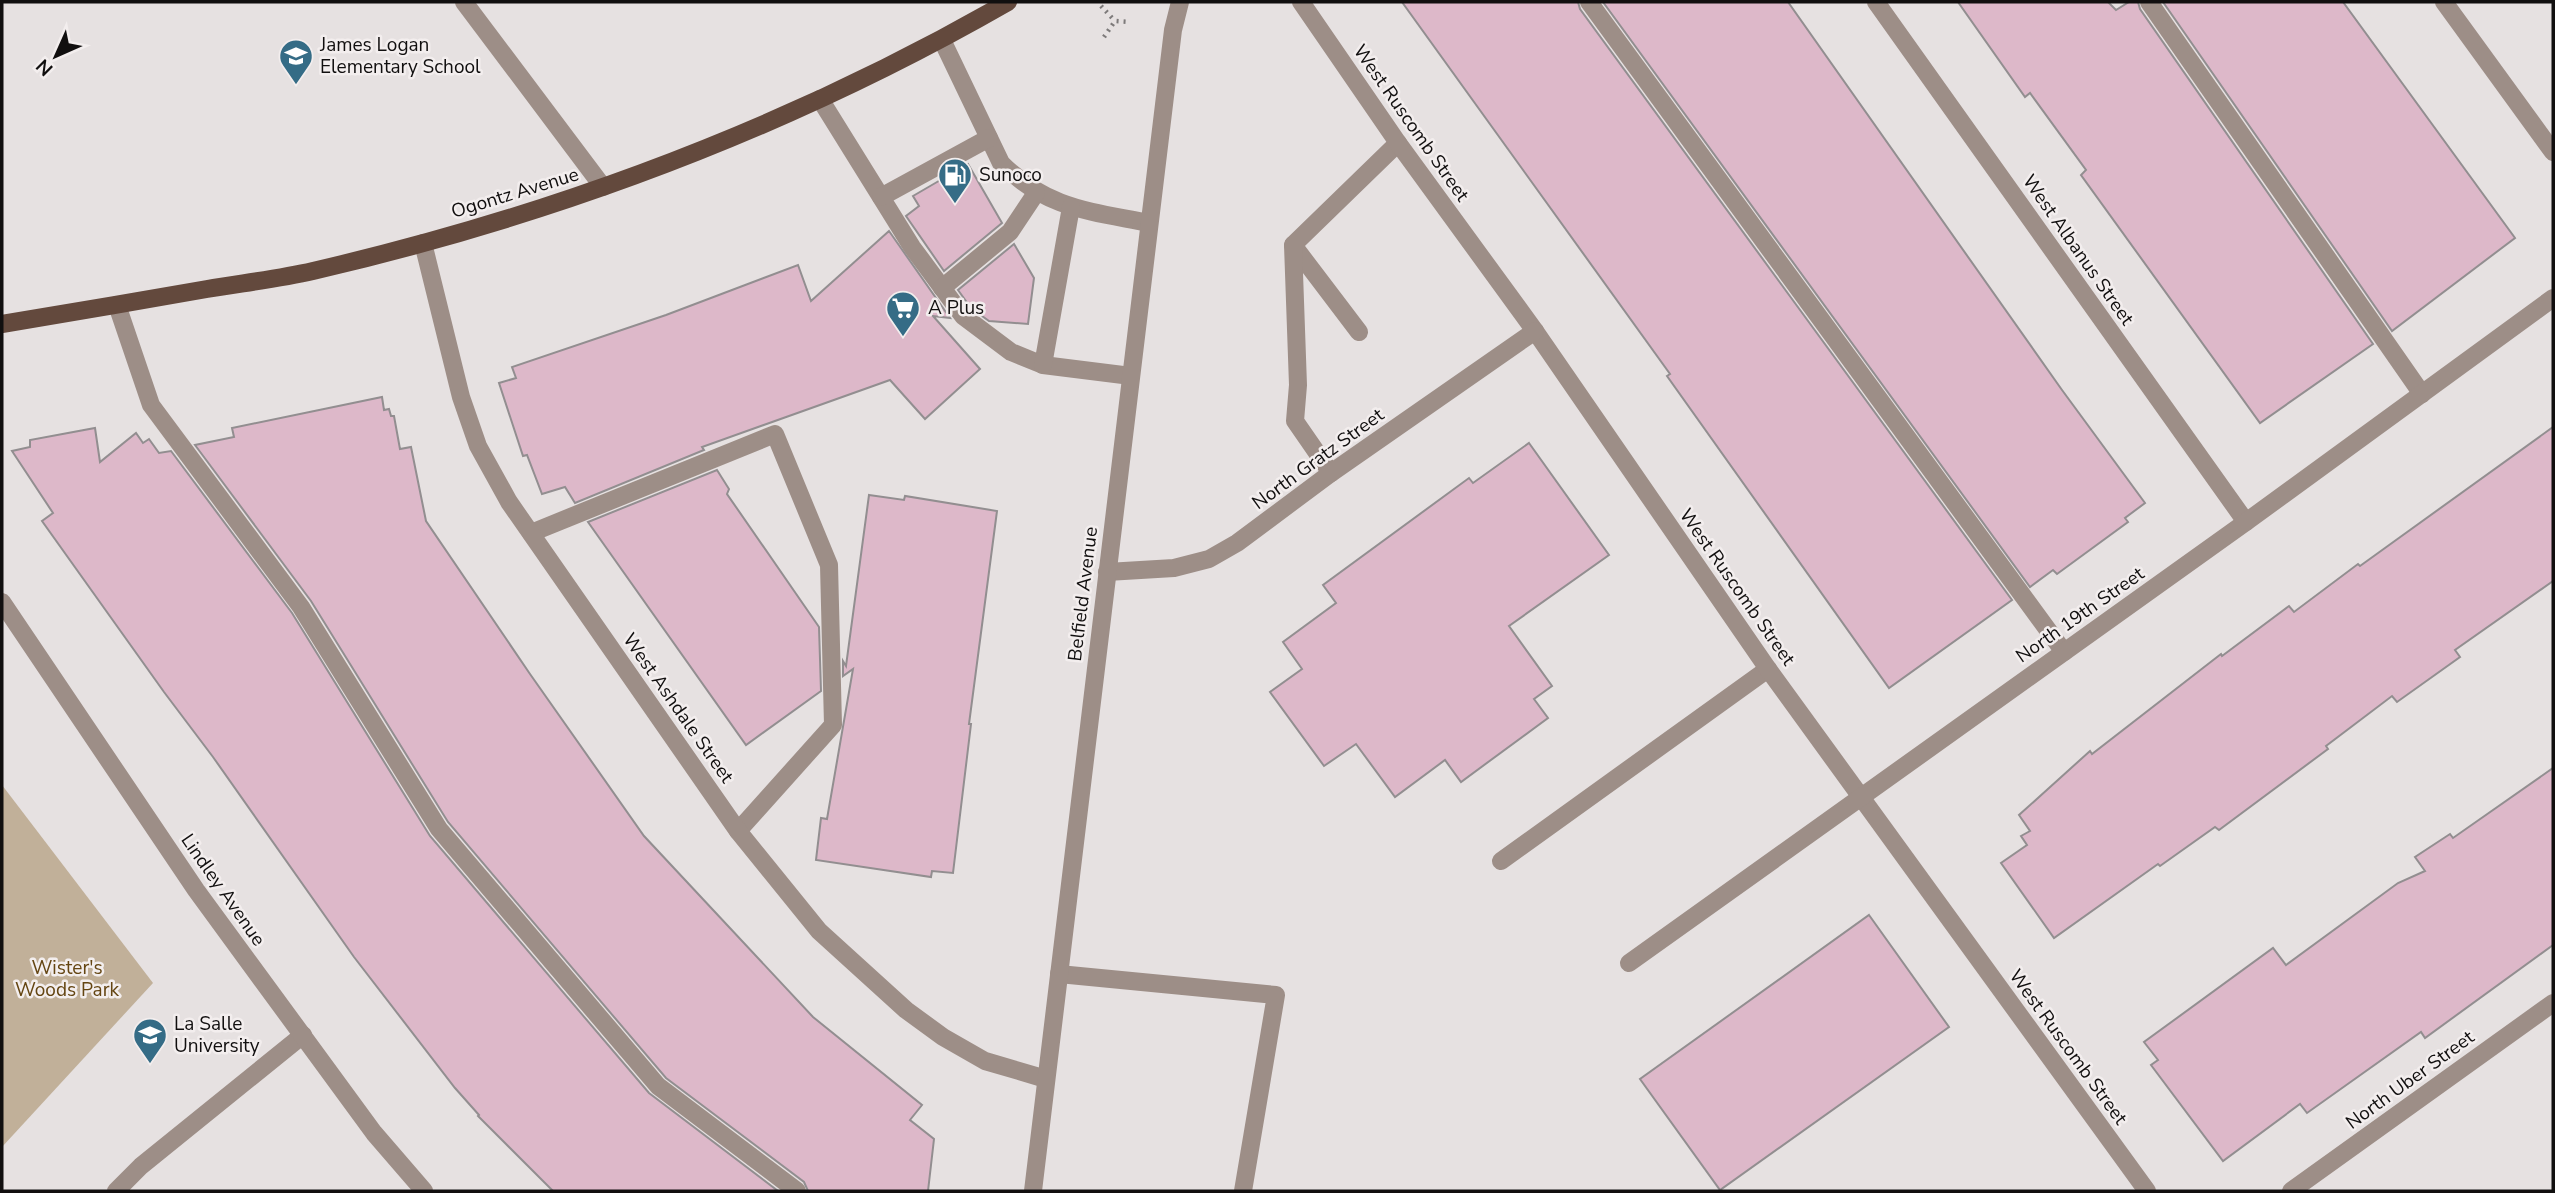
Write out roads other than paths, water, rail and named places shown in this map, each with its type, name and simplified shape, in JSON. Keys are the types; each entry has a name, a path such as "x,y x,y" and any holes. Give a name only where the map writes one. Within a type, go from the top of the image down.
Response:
{"main road":[{"name":"Ogontz Avenue","path":"2,324 311,272 423,243 603,187 655,169 820,99 943,40 1008,2"}],"street":[{"path":"464,2 603,187"},
{"name":"Belfield Avenue","path":"1033,1191 1172,30 1180,2"},
{"name":"West Ruscomb Street","path":"1301,2 1398,143 1535,331 1768,669 2147,1191"},
{"path":"1589,2 2064,652"},
{"name":"West Albanus Street","path":"1876,2 2246,522"},
{"path":"2150,2 2422,394"},
{"path":"2444,2 2553,152"},
{"path":"943,40 1001,163 1036,193 1071,207 1149,223"},
{"path":"820,99 912,247 963,316 1012,352 1043,365 1131,376"},
{"path":"881,197 989,138"},
{"path":"1331,473 1296,421 1298,385 1293,245 1398,143"},
{"path":"942,288 1010,232 1036,193"},
{"path":"1043,365 1071,207"},
{"name":"West Ashdale Street","path":"423,243 461,397 478,446 509,502 738,831 819,931 906,1010 943,1037 985,1061 1046,1079"},
{"path":"1293,245 1360,332"},
{"name":"North 19th Street","path":"1629,963 2246,522 2553,298"},
{"path":"117,305 151,405 302,607 439,829 658,1086 797,1191"},
{"name":"North Gratz Street","path":"1107,572 1174,568 1209,559 1237,544 1331,473 1535,331"},
{"path":"531,533 775,434 829,565 833,725 738,831"},
{"name":"Lindley Avenue","path":"2,602 196,890 374,1133 424,1191"},
{"path":"1501,861 1768,669"},
{"path":"1059,974 1276,995 1243,1191"},
{"name":"North Uber Street","path":"2291,1191 2553,1003"},
{"path":"116,1191 141,1166 303,1035"}],"place":[{"name":"James Logan Elementary School","path":"296,86"},
{"name":"Sunoco","path":"955,205"},
{"name":"A Plus","path":"903,338"},
{"name":"La Salle University","path":"150,1065"}],"park label":[{"name":"Wister's Woods Park","path":"67,979"}]}
